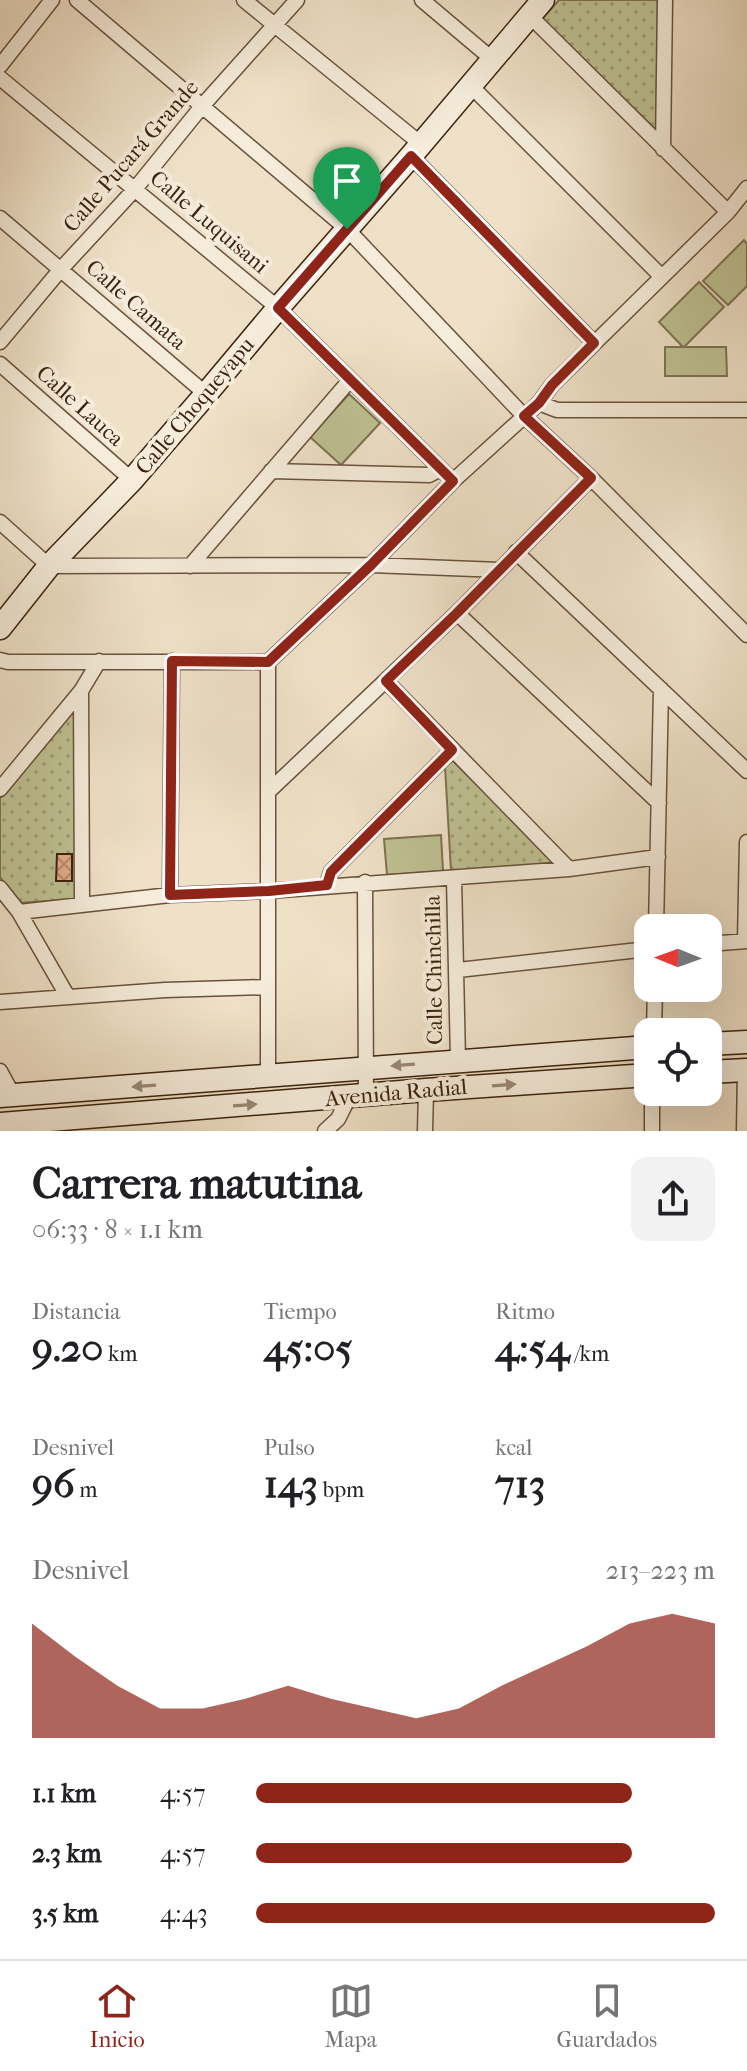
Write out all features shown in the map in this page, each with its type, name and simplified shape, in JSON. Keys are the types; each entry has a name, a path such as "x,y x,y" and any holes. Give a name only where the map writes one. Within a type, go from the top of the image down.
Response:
{"street":[{"path":"77,0 347,229 524,416 591,478 747,635"},
{"path":"244,0 416,150 594,343"},
{"name":"Calle Pucará Grande","path":"0,342 297,0"},
{"path":"422,0 492,59"},
{"path":"663,149 665,0"},
{"path":"0,66 45,2"},
{"path":"536,8 663,149 728,212"},
{"name":"Calle Choqueyapu","path":"0,628 49,566 132,480 536,8"},
{"name":"Calle Luquisani","path":"0,78 278,308 453,481"},
{"path":"470,85 661,276"},
{"path":"0,660 268,662 371,565 453,481 539,403 552,385 728,212 747,188"},
{"name":"Calle Camata","path":"0,218 206,394"},
{"name":"Calle Lauca","path":"0,364 132,480"},
{"path":"190,566 350,380"},
{"path":"539,403 557,410 747,410"},
{"path":"271,471 429,475 440,469"},
{"path":"269,791 457,613 591,478"},
{"path":"0,522 49,566 371,565 500,570"},
{"path":"516,552 747,771"},
{"path":"457,613 659,803"},
{"path":"0,789 81,691 99,661"},
{"path":"170,895 172,661"},
{"path":"268,662 268,1076"},
{"path":"386,681 569,869"},
{"path":"656,914 661,689"},
{"path":"81,691 82,904"},
{"path":"327,885 331,872 452,750"},
{"path":"722,943 746,941 747,842"},
{"path":"19,912 170,895 269,891 569,869 658,857"},
{"name":"Calle Chinchilla","path":"454,878 458,1061"},
{"path":"325,1131 358,1096 364,1068 365,882"},
{"path":"0,888 19,912 68,997"},
{"path":"458,970 634,951"},
{"path":"0,1002 165,990 268,987"},
{"path":"722,1043 747,1042"},
{"name":"Avenida Radial","path":"7,1096 634,1048"},
{"path":"722,1071 746,1070 744,1131"},
{"path":"0,1071 7,1096"},
{"name":"Avenida Radial","path":"0,1124 87,1117 130,1122 358,1096 634,1076"},
{"path":"85,1090 87,1117"},
{"path":"425,1131 426,1090"},
{"path":"652,1106 652,1131"}],"green space":[{"path":"559,0 658,0 656,130 542,19"},
{"path":"744,240 747,244 747,286 728,305 703,281"},
{"path":"699,282 724,307 684,347 726,347 727,376 665,376 665,347 683,347 659,322"},
{"path":"349,394 380,423 341,465 310,437"},
{"path":"75,709 77,899 19,903 0,877 0,798"},
{"path":"453,761 552,860 550,865 451,871 445,766"},
{"path":"441,835 443,871 387,875 384,839"}],"building":[{"path":"57,854 72,854 72,881 56,881"}],"route":[{"path":"411,156 594,343 524,416 591,478 386,681 452,750 331,872 327,885 170,895 172,661 268,662 371,565 453,481 278,308 347,229 411,156"}]}
